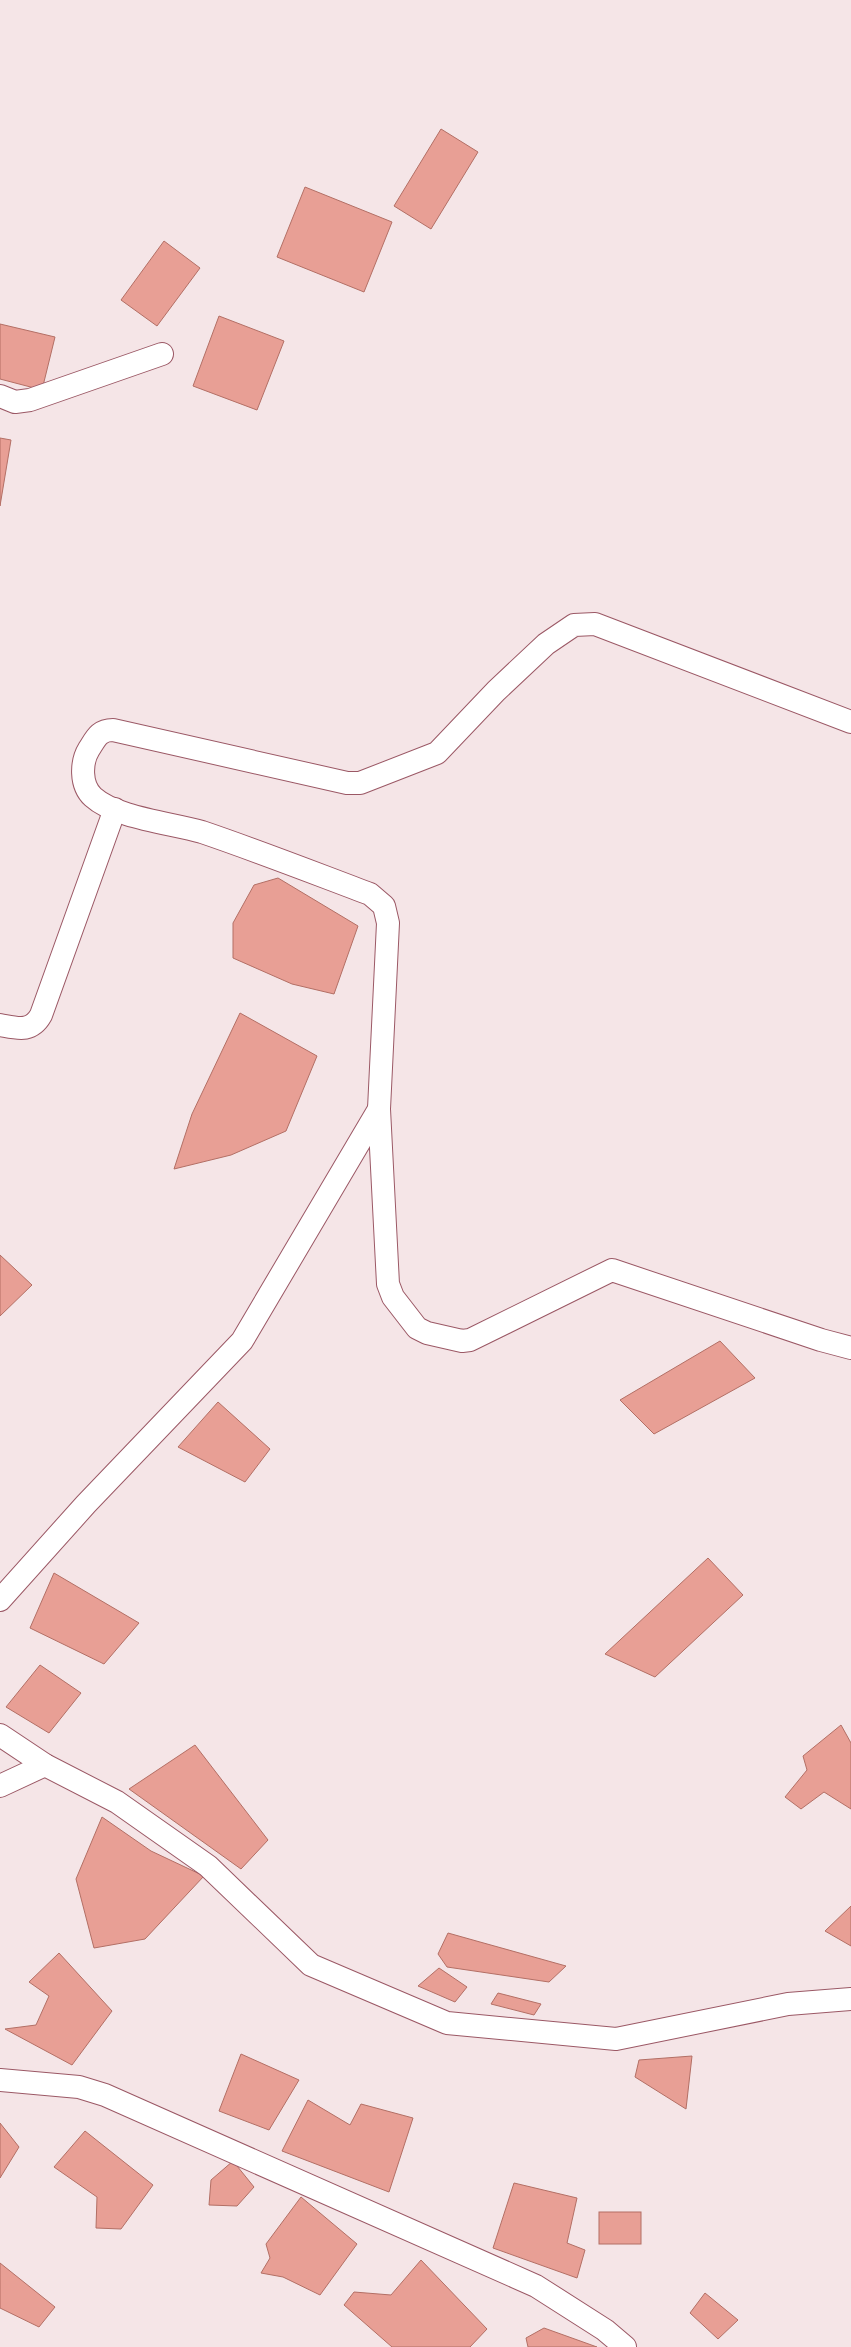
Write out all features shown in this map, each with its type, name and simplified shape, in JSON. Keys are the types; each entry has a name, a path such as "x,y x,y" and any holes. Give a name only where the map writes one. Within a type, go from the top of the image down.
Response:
{"street":[{"path":"0,396 15,402 30,400 162,354"},
{"path":"851,722 602,626 587,623 574,625 546,644 496,691 437,754 360,783 347,783 113,730 105,730 99,734 84,758 84,779 91,795 115,809 201,832 370,894 380,900 384,906 388,923 379,1109 388,1284 393,1298 411,1324 421,1331 462,1341 470,1340 612,1270 821,1340 851,1348"},
{"path":"0,1025 24,1029 37,1022 41,1015 115,809"},
{"path":"0,1600 86,1504 242,1341 379,1109"},
{"path":"0,1735 45,1765 117,1802 208,1866 311,1964 447,2023 616,2039 788,2004 851,1999"},
{"path":"0,1786 45,1765"},
{"path":"0,2080 79,2087 105,2094 536,2286 605,2330 626,2347"}],"building":[{"path":"441,129 478,152 431,229 394,206"},
{"path":"305,187 392,222 364,292 277,257"},
{"path":"164,241 200,268 157,326 121,300"},
{"path":"219,316 284,341 257,410 193,386"},
{"path":"0,324 55,337 42,390 0,379"},
{"path":"0,438 11,440 0,506"},
{"path":"278,878 358,926 334,994 292,984 233,958 233,923 254,885"},
{"path":"240,1013 317,1056 286,1131 231,1155 174,1169 192,1114"},
{"path":"0,1255 32,1285 0,1316"},
{"path":"720,1341 755,1378 654,1434 620,1400"},
{"path":"218,1402 270,1449 245,1482 178,1447"},
{"path":"708,1558 743,1595 655,1677 605,1654"},
{"path":"54,1573 139,1623 104,1664 30,1628"},
{"path":"40,1665 81,1693 49,1733 6,1707"},
{"path":"841,1725 851,1743 851,1809 824,1792 801,1809 785,1797 807,1770 803,1756"},
{"path":"195,1745 268,1840 241,1869 129,1789"},
{"path":"102,1817 151,1851 204,1876 145,1939 94,1948 76,1879"},
{"path":"851,1906 851,1946 825,1931"},
{"path":"448,1933 566,1966 549,1982 447,1967 438,1954"},
{"path":"59,1953 112,2011 72,2065 5,2029 36,2025 49,1996 29,1982"},
{"path":"439,1968 467,1987 455,2002 418,1986"},
{"path":"498,1993 541,2004 534,2015 491,2004"},
{"path":"241,2054 299,2080 269,2130 219,2111"},
{"path":"692,2056 686,2109 635,2077 639,2060"},
{"path":"308,2100 350,2125 361,2104 413,2118 389,2192 282,2151"},
{"path":"0,2123 19,2147 0,2178"},
{"path":"85,2131 153,2185 121,2229 96,2228 97,2197 54,2167"},
{"path":"233,2161 254,2187 237,2206 209,2205 211,2180"},
{"path":"514,2183 577,2198 567,2243 585,2250 577,2278 493,2248"},
{"path":"301,2197 357,2244 320,2295 283,2277 261,2273 270,2258 266,2244"},
{"path":"599,2212 641,2212 641,2244 599,2244"},
{"path":"421,2260 487,2329 470,2347 392,2347 344,2305 354,2292 391,2295"},
{"path":"0,2263 55,2307 39,2327 0,2308"},
{"path":"705,2293 738,2320 718,2339 690,2313"},
{"path":"544,2328 597,2347 528,2347 526,2338"}]}
